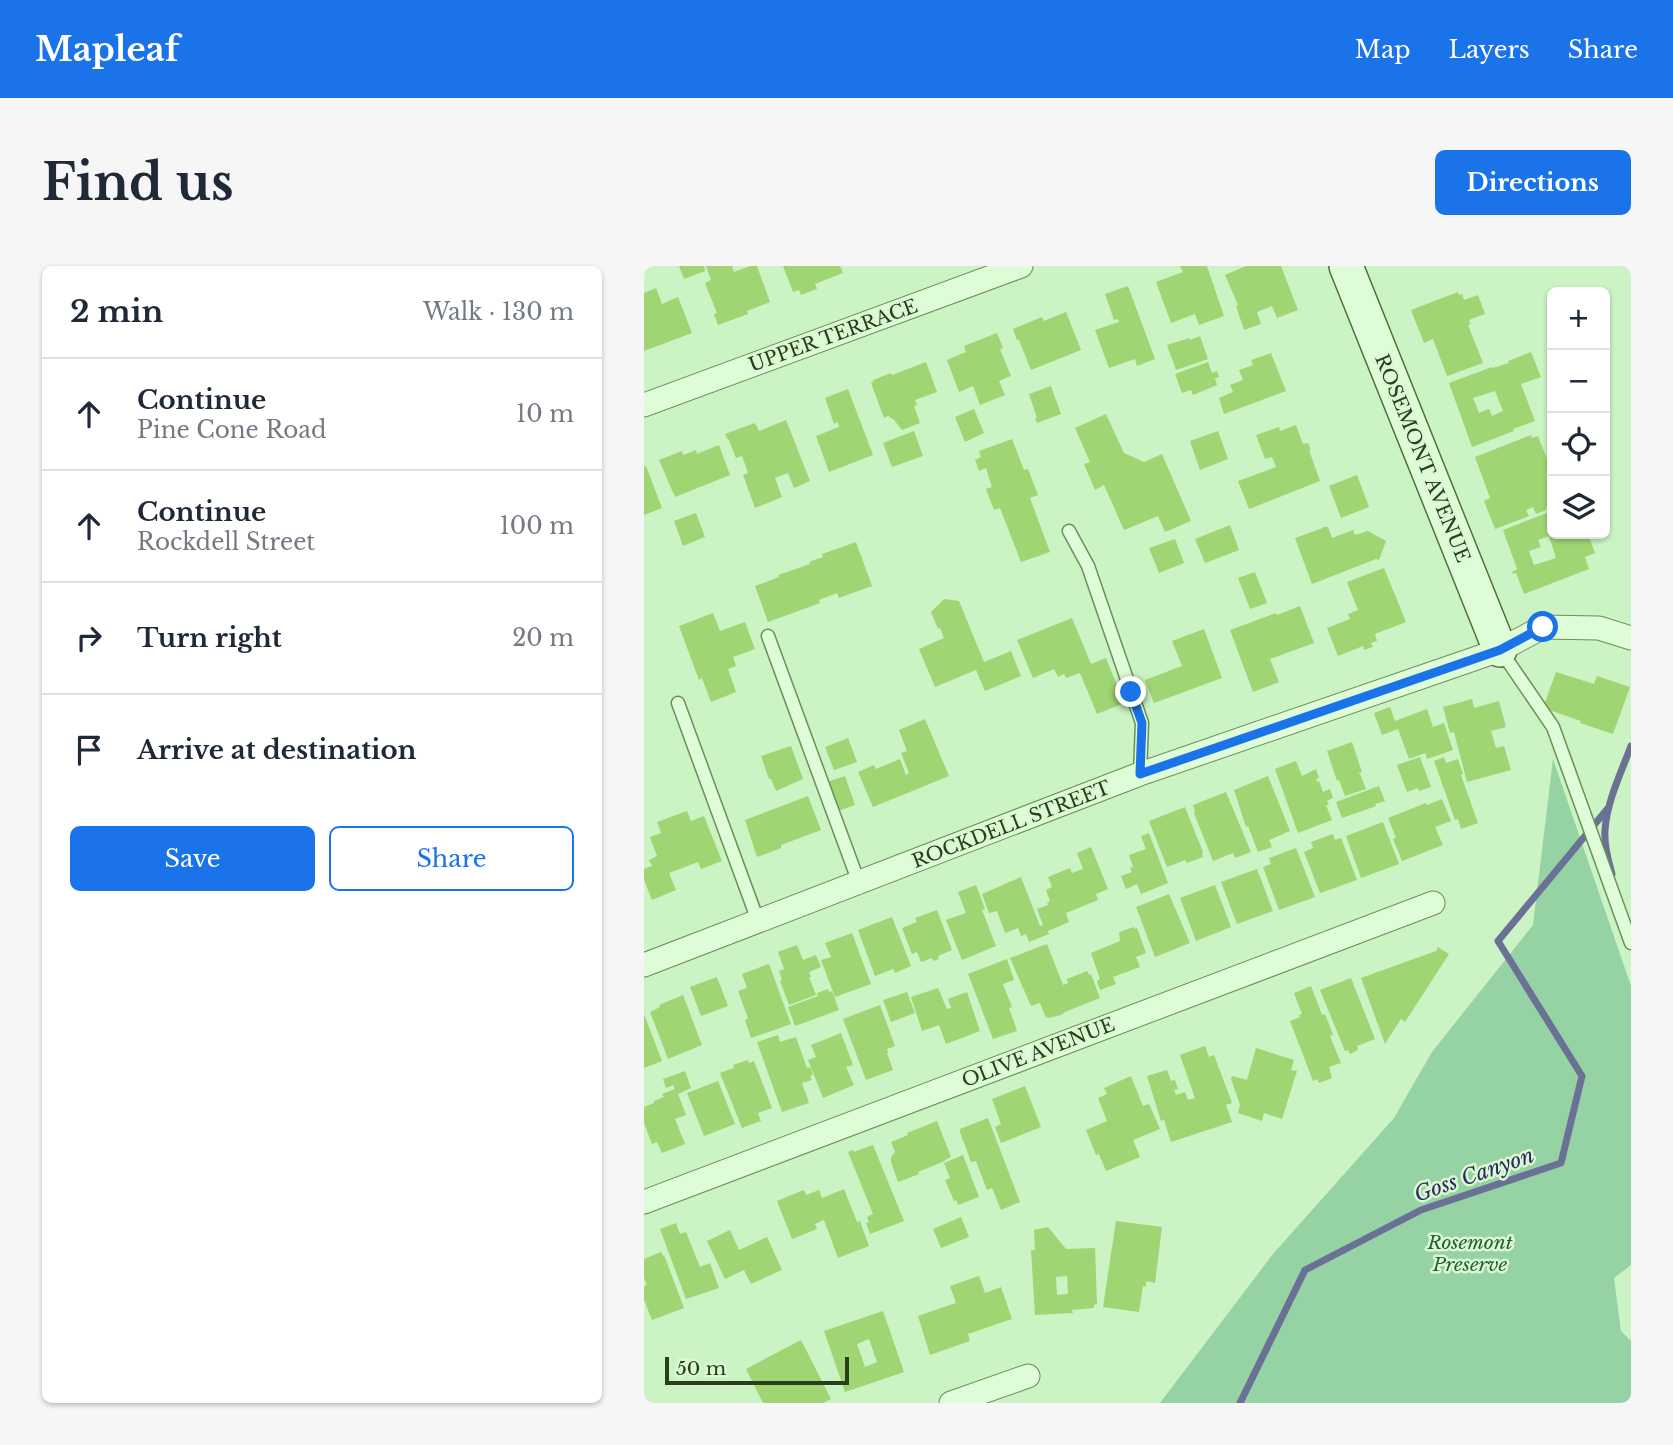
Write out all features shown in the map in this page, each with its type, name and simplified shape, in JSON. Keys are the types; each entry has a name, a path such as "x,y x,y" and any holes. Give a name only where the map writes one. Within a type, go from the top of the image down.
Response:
{"street":[{"name":"UPPER TERRACE","path":"644,405 1021,266"},
{"name":"ROSEMONT AVENUE","path":"1346,266 1500,650"},
{"name":"ROCKDELL STREET","path":"644,965 1140,774 1500,650 1543,627 1599,628 1631,638"},
{"name":"OLIVE AVENUE","path":"644,1202 1433,903"},
{"path":"951,1403 1028,1376"}],"lane":[{"path":"1069,531 1088,566 1142,723 1140,774"},
{"path":"768,636 859,883"},
{"path":"1500,650 1553,727 1631,943"},
{"path":"678,703 758,922"}],"green space":[{"name":"Rosemont Preserve","path":"1553,759 1631,986 1631,1265 1614,1278 1621,1331 1631,1341 1631,1403 1160,1403 1273,1254 1394,1118 1432,1052 1533,925"}],"building":[{"path":"679,266 704,266 705,271 684,279"},
{"path":"706,266 732,266 734,272 757,266 770,302 718,325 714,314 717,313 705,283 711,280"},
{"path":"783,266 840,266 843,273 815,284 817,289 801,295 799,290 793,292"},
{"path":"1180,266 1207,266 1224,316 1199,325 1195,314 1171,323 1156,282 1183,272"},
{"path":"1246,266 1281,266 1298,310 1277,318 1272,306 1257,312 1261,324 1244,330 1236,306 1238,305 1225,275"},
{"path":"1128,286 1155,359 1137,366 1135,359 1109,368 1095,330 1119,322 1118,319 1114,320 1105,294"},
{"path":"656,288 662,304 678,297 692,333 644,351 644,293"},
{"path":"1458,292 1464,300 1478,295 1485,314 1471,319 1471,324 1468,325 1483,363 1447,376 1433,339 1424,343 1411,310"},
{"path":"1066,312 1081,350 1031,370 1013,329 1042,317 1044,321"},
{"path":"997,333 1003,348 1000,349 1011,376 999,381 1005,395 980,405 973,386 959,392 947,360 966,352 964,346"},
{"path":"1200,336 1208,359 1176,370 1167,345"},
{"path":"1531,352 1541,377 1521,384 1535,421 1472,447 1449,383 1509,363 1508,361","holes":["1495,391 1503,411 1492,416 1489,409 1479,413 1473,398"]},
{"path":"1271,353 1286,391 1224,414 1219,398 1233,392 1230,385 1243,380 1239,370 1253,365 1251,360"},
{"path":"926,362 937,392 915,400 917,405 914,406 920,423 902,430 888,416 884,418 871,383 891,373 892,375"},
{"path":"1208,362 1212,373 1217,371 1217,385 1193,395 1191,390 1182,393 1175,374"},
{"path":"1051,386 1061,414 1037,423 1029,394"},
{"path":"848,389 873,455 829,472 816,436 839,427 838,422 834,424 825,398"},
{"path":"974,409 984,433 965,442 955,417"},
{"path":"1106,414 1124,453 1144,462 1162,454 1191,521 1165,532 1158,516 1124,530 1104,485 1095,490 1084,464 1090,462 1075,428"},
{"path":"786,420 810,481 794,488 788,473 775,478 782,497 755,508 743,475 748,473 742,456 736,458 725,434 755,423 759,431"},
{"path":"1296,425 1303,444 1308,443 1311,450 1320,481 1249,509 1238,481 1276,467 1272,457 1265,459 1256,435 1279,427 1280,431"},
{"path":"914,431 923,456 892,467 883,443"},
{"path":"1218,431 1228,459 1200,470 1190,441"},
{"path":"1531,435 1532,438 1538,436 1547,459 1546,510 1536,514 1533,507 1526,510 1529,516 1495,529 1484,501 1490,498 1475,457"},
{"path":"1012,439 1024,470 1028,469 1038,495 1030,498 1050,552 1021,562 1000,508 994,510 986,489 992,487 986,468 979,471 975,460 981,457 979,451"},
{"path":"719,445 730,475 675,497 659,460 682,451 683,455 696,450 697,454"},
{"path":"646,466 662,508 644,515 644,467"},
{"path":"1357,475 1369,507 1341,518 1329,486"},
{"path":"696,513 705,537 683,546 674,521"},
{"path":"1547,513 1547,537 1538,540 1541,547 1529,551 1534,565 1556,558 1550,539 1590,539 1595,553 1585,557 1589,569 1524,594 1516,573 1512,572 1517,569 1503,530"},
{"path":"1230,525 1239,550 1205,563 1195,539"},
{"path":"1328,527 1332,538 1353,530 1355,535 1368,531 1386,541 1379,560 1312,584 1295,538"},
{"path":"1175,539 1184,563 1159,573 1149,548"},
{"path":"856,542 872,586 839,598 837,593 819,600 820,603 768,622 755,586 810,564 809,562 823,557 822,554"},
{"path":"1384,568 1406,622 1375,634 1377,641 1371,643 1373,647 1364,650 1363,646 1338,656 1327,628 1350,619 1348,614 1358,610 1347,582"},
{"path":"1255,572 1267,603 1250,609 1238,578"},
{"path":"944,599 959,601 984,662 1011,651 1021,676 985,691 976,670 935,687 919,649 944,638 931,612"},
{"path":"1300,606 1314,643 1270,659 1279,682 1253,692 1230,630"},
{"path":"713,613 720,631 745,622 755,649 733,657 736,666 728,669 736,692 711,702 702,678 699,680 679,626"},
{"path":"1072,618 1091,664 1106,658 1124,703 1097,714 1080,673 1066,678 1064,674 1058,677 1054,669 1033,678 1017,640"},
{"path":"1204,629 1222,678 1154,703 1145,680 1182,666 1172,641"},
{"path":"1556,672 1594,684 1597,676 1630,687 1613,734 1543,708"},
{"path":"1472,699 1474,708 1499,701 1506,727 1491,731 1496,748 1504,746 1511,770 1467,782 1454,732 1450,733 1443,707"},
{"path":"1390,707 1395,721 1427,709 1433,727 1444,723 1453,750 1427,759 1425,753 1409,759 1398,729 1382,735 1374,713"},
{"path":"925,719 949,776 873,807 858,772 874,765 876,769 900,759 906,775 909,773 901,753 907,751 899,730"},
{"path":"848,738 857,762 834,770 825,747"},
{"path":"1352,742 1362,772 1358,773 1366,789 1345,796 1327,751"},
{"path":"791,746 803,779 776,791 761,756"},
{"path":"1420,757 1431,787 1407,792 1397,765"},
{"path":"1444,757 1446,763 1458,759 1478,823 1461,829 1458,819 1455,820 1434,761"},
{"path":"1296,761 1302,776 1316,769 1319,778 1316,779 1317,782 1319,781 1323,792 1330,789 1333,798 1327,801 1329,805 1326,805 1332,820 1298,833 1275,769"},
{"path":"845,776 855,805 835,812 824,783"},
{"path":"1268,776 1290,831 1269,840 1272,847 1258,852 1248,826 1246,827 1234,790"},
{"path":"1379,786 1385,801 1342,818 1336,802"},
{"path":"1226,792 1251,852 1235,858 1233,853 1213,861 1193,805"},
{"path":"808,796 821,830 757,857 745,820"},
{"path":"1442,799 1451,821 1435,827 1443,845 1402,861 1388,818"},
{"path":"1185,807 1203,857 1167,867 1149,821"},
{"path":"687,811 691,821 704,816 722,861 701,869 698,862 669,873 676,890 652,900 644,880 644,869 652,866 649,860 657,856 650,837 661,833 657,822"},
{"path":"1383,822 1399,864 1361,878 1346,836"},
{"path":"1149,833 1168,883 1141,894 1137,884 1126,889 1121,876 1132,872 1129,855 1146,849 1141,836"},
{"path":"1333,834 1335,840 1341,838 1357,880 1320,893 1304,852 1313,848 1311,842"},
{"path":"1091,847 1108,889 1096,894 1098,900 1066,913 1069,922 1029,942 1026,934 1021,936 1018,928 1005,933 997,911 989,913 982,894 1021,877 1040,926 1043,925 1037,909 1048,905 1050,901 1046,890 1052,887 1048,877 1070,868 1072,873 1083,869 1077,853"},
{"path":"1296,848 1315,897 1279,910 1263,867 1271,864 1269,858"},
{"path":"1257,869 1273,911 1237,924 1221,882"},
{"path":"976,885 996,946 962,960 946,920 966,913 958,892"},
{"path":"1215,885 1231,927 1196,941 1180,898"},
{"path":"1169,894 1190,943 1155,957 1136,907"},
{"path":"937,910 952,950 938,956 939,959 933,961 932,958 921,962 917,952 912,954 902,928 917,922 915,918"},
{"path":"892,917 911,966 895,973 893,969 875,976 858,930"},
{"path":"1137,928 1146,953 1136,957 1140,967 1113,977 1116,984 1100,990 1097,981 1100,979 1091,953 1120,941 1119,932"},
{"path":"852,933 871,984 835,997 821,960 831,957 825,943"},
{"path":"1047,944 1063,985 1068,983 1067,979 1087,971 1091,974 1100,998 1048,1018 1040,1003 1031,1006 1010,958"},
{"path":"797,945 803,960 816,955 821,967 809,972 816,995 789,1005 780,981 779,971 784,969 778,952"},
{"path":"1438,947 1449,954 1405,1022 1401,1019 1385,1044 1361,978 1436,951"},
{"path":"1007,959 1014,980 1003,984 1017,1031 993,1039 968,974"},
{"path":"769,964 791,1024 751,1038 745,1020 748,1018 738,991 747,988 742,974"},
{"path":"717,977 728,1006 701,1016 690,987"},
{"path":"1351,978 1375,1039 1357,1046 1358,1050 1350,1054 1348,1050 1345,1051 1320,990"},
{"path":"1311,986 1322,1015 1325,1014 1341,1063 1329,1067 1332,1078 1319,1083 1317,1079 1313,1081 1290,1021 1302,1014 1294,993"},
{"path":"938,988 947,1009 951,1008 948,999 967,992 980,1031 946,1044 939,1025 922,1031 911,997"},
{"path":"828,989 829,992 832,991 839,1010 795,1026 788,1007 818,996 817,993"},
{"path":"907,992 915,1013 891,1022 883,1000"},
{"path":"683,995 702,1045 668,1059 650,1012 660,1007 659,1005"},
{"path":"880,1005 895,1046 887,1049 893,1070 866,1080 843,1019"},
{"path":"644,1014 662,1061 644,1068"},
{"path":"841,1033 853,1065 846,1067 854,1085 823,1098 808,1060 816,1057 811,1045"},
{"path":"778,1035 780,1042 796,1037 807,1068 810,1067 813,1075 810,1076 812,1080 802,1083 809,1103 782,1112 757,1042"},
{"path":"1205,1046 1209,1057 1214,1055 1232,1103 1226,1105 1232,1122 1171,1142 1164,1120 1161,1121 1147,1076 1167,1070 1171,1081 1175,1080 1178,1089 1174,1090 1176,1095 1185,1092 1188,1100 1195,1098 1180,1055"},
{"path":"1256,1048 1294,1060 1291,1070 1297,1071 1282,1119 1264,1113 1262,1121 1238,1113 1240,1105 1231,1079 1232,1076 1247,1080"},
{"path":"748,1060 749,1063 754,1061 772,1108 758,1113 761,1121 742,1128 720,1073"},
{"path":"685,1071 691,1088 678,1094 686,1115 675,1119 685,1144 662,1153 657,1142 652,1144 644,1123 644,1107 664,1097 662,1094 675,1089 673,1085 666,1088 663,1079"},
{"path":"1131,1076 1143,1106 1149,1104 1160,1129 1133,1140 1140,1157 1106,1171 1086,1130 1107,1121 1098,1098 1107,1094 1104,1088"},
{"path":"718,1081 735,1124 704,1136 687,1093"},
{"path":"1025,1086 1041,1127 1001,1143 995,1127 1001,1124 992,1099"},
{"path":"988,1118 1020,1202 1001,1210 992,1188 987,1190 976,1161 971,1162 960,1132 960,1129"},
{"path":"937,1121 951,1157 898,1182 891,1162 895,1152 891,1142"},
{"path":"873,1145 904,1221 870,1234 866,1223 869,1222 867,1217 873,1214 848,1152"},
{"path":"963,1155 979,1197 958,1205 945,1180 950,1178 944,1163"},
{"path":"844,1189 869,1246 838,1258 824,1220 815,1224 817,1229 792,1239 777,1201 804,1190 806,1195 819,1190 822,1198"},
{"path":"961,1217 969,1237 941,1248 933,1229"},
{"path":"1116,1221 1162,1227 1155,1283 1146,1281 1146,1287 1143,1286 1139,1312 1103,1307"},
{"path":"676,1223 680,1234 686,1232 700,1267 710,1263 719,1288 686,1299 660,1229"},
{"path":"1048,1227 1066,1249 1095,1248 1097,1304 1094,1308 1072,1310 1073,1313 1035,1315 1031,1250 1035,1250 1034,1230","holes":["1067,1276 1068,1294 1057,1295 1056,1277"]},
{"path":"730,1230 739,1250 767,1237 782,1270 751,1284 744,1270 725,1279 707,1241"},
{"path":"661,1252 684,1308 652,1320 644,1300 644,1286 647,1285 644,1278 644,1259"},
{"path":"979,1276 985,1293 1001,1287 1012,1319 968,1334 970,1341 930,1355 918,1316 956,1303 950,1286"},
{"path":"883,1311 904,1372 845,1392 824,1331","holes":["869,1339 877,1362 865,1367 857,1344"]},
{"path":"801,1340 831,1399 823,1403 763,1403 746,1369"}],"waterway":[{"name":"Goss Canyon","path":"1612,874 1605,841 1606,819 1631,746"},
{"name":"Goss Canyon","path":"1240,1403 1305,1270 1421,1210 1561,1163 1582,1076 1498,941 1609,807"}],"route":[{"path":"1131,692 1142,723 1140,774 1500,650 1543,627"}]}
